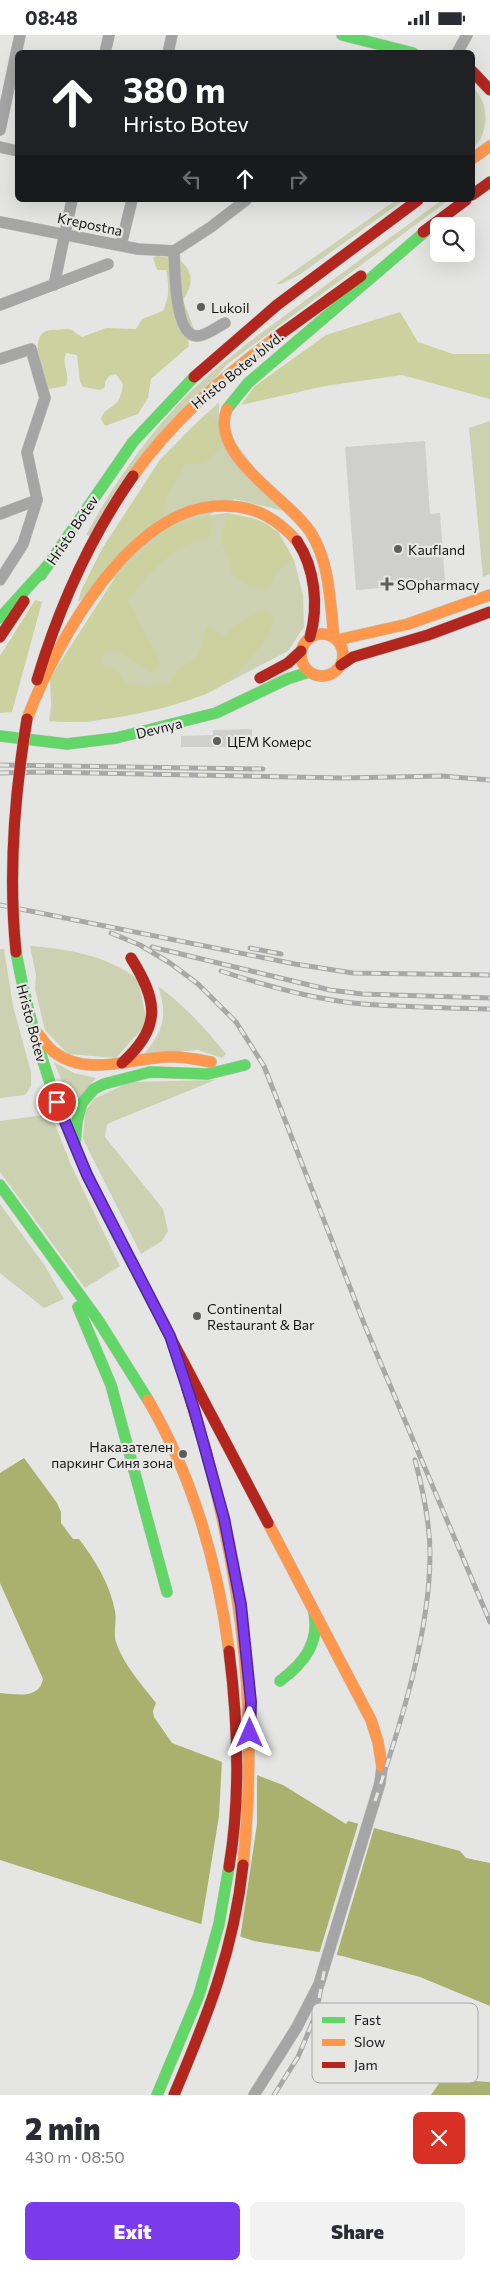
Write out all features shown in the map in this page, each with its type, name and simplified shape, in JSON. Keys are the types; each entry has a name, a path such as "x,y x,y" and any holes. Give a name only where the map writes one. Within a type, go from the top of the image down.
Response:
{"main road":[{"path":"342,35 392,50"},
{"path":"482,72 490,90"},
{"path":"475,157 488,147"},
{"path":"475,193 490,182"},
{"name":"Hristo Botev","path":"0,637 87,507 147,425 188,382 213,358 285,300 415,202"},
{"name":"Hristo Botev blvd.","path":"443,217 463,202"},
{"path":"342,665 343,651 336,639 326,575 316,544 301,518 234,454 225,437 225,414 233,399 248,383 430,227"},
{"name":"Hristo Botev blvd.","path":"16,952 11,915 12,829 18,769 28,714 46,647 77,574 125,489 165,436 221,380 297,322 430,227"},
{"path":"28,714 54,660 83,610 112,572 155,530 174,518 194,510 219,506 243,507 264,513 284,525 304,553 312,575 315,611 310,637 301,651 288,663 251,683"},
{"path":"0,618 48,565"},
{"path":"310,637 323,634 336,639 408,624 490,595"},
{"path":"301,651 302,661 309,672 326,676 353,657 428,635 490,613"},
{"name":"Devnya","path":"0,736 61,744 109,739 216,713 287,679 309,672"},
{"name":"Devnya","path":"153,716 175,711"},
{"path":"0,726 58,732 104,728"},
{"name":"Hristo Botev","path":"16,952 32,1025 51,1088 75,1148 170,1336"},
{"path":"122,1063 142,1045 153,1019 154,1009 150,989 131,958"},
{"path":"32,1025 50,1049 70,1061 98,1067 154,1058 179,1057 208,1061 226,1069"},
{"path":"75,1148 79,1111 88,1095 104,1084 150,1072 208,1073 245,1065"},
{"path":"1,1187 113,1341 152,1406 193,1494 206,1536 230,1640 236,1696 236,1760 229,1867 217,1929 199,1994 157,2095"},
{"path":"54,1261 87,1324 102,1360 126,1435 167,1593"},
{"path":"170,1336 371,1720 377,1735 382,1767"},
{"path":"170,1336 194,1409 224,1518 241,1605 251,1702 249,1825 237,1905 213,2001 174,2095"},
{"path":"280,1681 300,1665 310,1652 316,1631 312,1605"}],"street":[{"path":"17,50 20,35"},
{"path":"106,50 109,35"},
{"path":"169,50 172,35"},
{"path":"458,50 467,35"},
{"path":"0,130 15,59"},
{"path":"0,147 15,150"},
{"path":"54,285 72,202"},
{"path":"121,245 132,202"},
{"path":"224,323 200,335 193,335 185,329 178,301 174,251 211,227 243,202"},
{"name":"Krepostna","path":"0,222 121,245 174,251"},
{"path":"0,305 108,265"},
{"path":"0,359 31,349 45,398 27,452 37,500 23,544 0,580"},
{"path":"0,514 37,500"},
{"path":"254,2095 306,2011 325,1967 380,1783 382,1767"}],"shaded area":[{"path":"475,90 482,101 486,118 485,127 475,146"},
{"path":"393,202 401,202 299,275 281,284 276,284"},
{"path":"439,202 446,202 226,365 90,536 86,535 107,498 142,447 183,399 223,363 349,267"},
{"path":"156,256 179,259 190,274 191,283 183,300 194,329 188,339 189,346 151,379 148,398 138,414 105,426 101,419 102,415 118,401 122,391 123,384 116,374 109,376 105,382 105,387 100,390 83,387 80,381 77,355 66,353 66,386 48,389 40,363 38,343 46,331 70,329 82,337 106,328 136,329 142,319 163,311 168,296 168,281 166,270 157,270 153,258"},
{"path":"400,312 418,342 453,354 490,354 490,399 402,375 325,386 241,405 255,386 326,335"},
{"path":"219,402 219,421 288,512 234,499 78,602 81,591 102,549 160,460"},
{"path":"207,413 219,421 223,443 208,460 193,464 186,463 166,499 163,518 88,593 81,591 102,549 160,460"},
{"path":"490,421 490,574 483,577 469,428"},
{"path":"227,513 278,531 294,560 303,595 304,627 288,651 204,695 146,711 88,722 49,721 51,706 50,678 196,517"},
{"path":"227,513 253,518 269,525 294,560 278,570 266,592 249,586 231,574 229,558 221,543"},
{"path":"212,515 211,537 185,546 163,561 145,579 128,601 161,663 152,674 119,651 106,650 100,663 117,670 126,684 148,686 170,683 177,671 190,663 199,653 206,626 225,636 243,620 265,611 275,618 267,637 260,647 234,676 201,696 159,709 111,718 88,721 49,721 56,703 52,693 50,678 116,576 169,528"},
{"path":"35,600 42,602 12,712 0,713 0,656"},
{"path":"30,946 73,951 100,959 113,964 138,979 147,1023 116,1058 68,1054 45,1030 35,989 36,975"},
{"path":"0,949 4,949 13,1006 31,1072 31,1086 25,1095 0,1098"},
{"path":"158,986 186,1009 210,1035 226,1054 222,1058 198,1050 143,1055 156,1038 162,1023 163,1006"},
{"path":"54,1062 74,1073 96,1078 72,1106"},
{"path":"215,1080 107,1124 105,1137 163,1209 168,1231 162,1241 141,1254 83,1139 85,1112 94,1099 130,1082"},
{"path":"51,1114 71,1165 120,1266 85,1288 0,1172 0,1121"},
{"path":"0,1204 45,1266 64,1299 44,1308 0,1273"},
{"path":"24,1458 57,1503 61,1512 61,1523 73,1539 79,1539 101,1573 113,1601 116,1619 115,1638 119,1650 133,1674 156,1703 153,1711 154,1717 172,1743 283,1785 346,1824 348,1821 460,1851 466,1858 490,1863 490,2006 420,1977 342,1956 254,1941 0,1860 0,1693 20,1695 32,1693 41,1686 43,1679 0,1583 0,1473"},
{"path":"490,2082 490,2095 431,2095 439,2083"}],"pier":[{"path":"222,1760 257,1773 257,1824 240,1939 201,1926 219,1816"},
{"path":"359,1821 375,1825 336,1957 319,1954"}],"building":[{"name":"Kaufland","path":"425,441 430,514 440,513 445,583 356,590 345,447"},
{"name":"ЦЕМ Комерс","path":"252,729 252,747 181,747 181,736 213,735 213,730"}],"railway":[{"path":"0,765 263,769"},
{"path":"0,773 41,772 343,778 442,776 490,780"},
{"path":"0,905 295,964 353,973 490,975"},
{"path":"111,933 140,945 170,963 198,984 236,1022 264,1066 365,1326 490,1622"},
{"path":"152,947 330,990 362,994 490,998"},
{"path":"250,948 281,954"},
{"path":"221,971 291,992 345,1002 395,1006 490,1009"},
{"path":"375,1801 412,1679 425,1615 429,1584 429,1530 415,1460"},
{"path":"318,2003 325,1967"},
{"path":"274,2095 298,2057 312,2024"}],"traffic: fast":[{"path":"342,35 401,50"},
{"path":"227,409 248,383 430,227"},
{"path":"41,575 133,442 194,377"},
{"path":"0,618 48,565"},
{"path":"0,736 67,744 116,738 216,713 287,679 309,672"},
{"path":"16,952 33,1027 65,1124 118,1237 165,1327"},
{"path":"75,1144 77,1121 82,1103 94,1089 104,1084 150,1072 208,1074 245,1065"},
{"path":"0,1185 98,1320 148,1400"},
{"path":"78,1307 111,1385 167,1592"},
{"path":"280,1681 303,1659 312,1643 315,1633 314,1612"},
{"path":"157,2095 199,1995 219,1924 229,1867"}],"traffic: slow":[{"path":"475,157 490,146"},
{"path":"133,476 164,437 199,401 275,338"},
{"path":"227,409 224,426 229,443 240,460 254,476 301,520 317,545 326,570 334,637"},
{"path":"27,719 57,653 78,616 102,582 130,551 160,526 193,511 228,506 239,507 267,516 297,541"},
{"path":"337,640 408,624 490,595"},
{"path":"326,634 334,637 340,643 343,655 340,667 334,673 318,676 310,673 304,667 301,651 304,643 310,637 326,634"},
{"path":"36,1032 54,1052 80,1064 108,1065 151,1058 171,1057 211,1062"},
{"path":"148,1400 178,1459 201,1521 218,1586 229,1651"},
{"path":"206,1451 230,1555 244,1656 248,1706 249,1758 243,1865"},
{"path":"268,1523 371,1720 378,1742 382,1767"}],"traffic: jam":[{"path":"475,74 490,90"},
{"path":"475,193 490,182"},
{"path":"194,377 277,305 415,202"},
{"path":"423,232 463,202"},
{"path":"275,338 361,276"},
{"path":"37,680 55,626 77,574 103,524 133,476"},
{"path":"297,541 308,563 314,587 314,613 310,637"},
{"path":"0,637 24,601"},
{"path":"341,665 353,657 428,635 490,612"},
{"path":"260,678 288,663 301,651"},
{"path":"16,952 13,893 14,835 27,719"},
{"path":"122,1063 135,1050 144,1037 150,1025 152,1013 147,987 131,958"},
{"path":"165,1327 268,1523"},
{"path":"187,1389 206,1451"},
{"path":"229,1651 237,1759 237,1786 229,1867"},
{"path":"174,2095 218,1983 233,1926 243,1865"}],"place":[{"name":"Lukoil","path":"201,307"},
{"name":"Kaufland","path":"398,549"},
{"name":"SOpharmacy","path":"387,584"},
{"name":"ЦЕМ Комерс","path":"217,741"},
{"name":"Continental Restaurant & Bar","path":"197,1316"},
{"name":"Наказателен паркинг Синя зона","path":"183,1454"}],"route":[{"path":"57,1102 87,1175 154,1301 170,1336 194,1409 224,1518 241,1605 251,1702 250,1733"}]}
